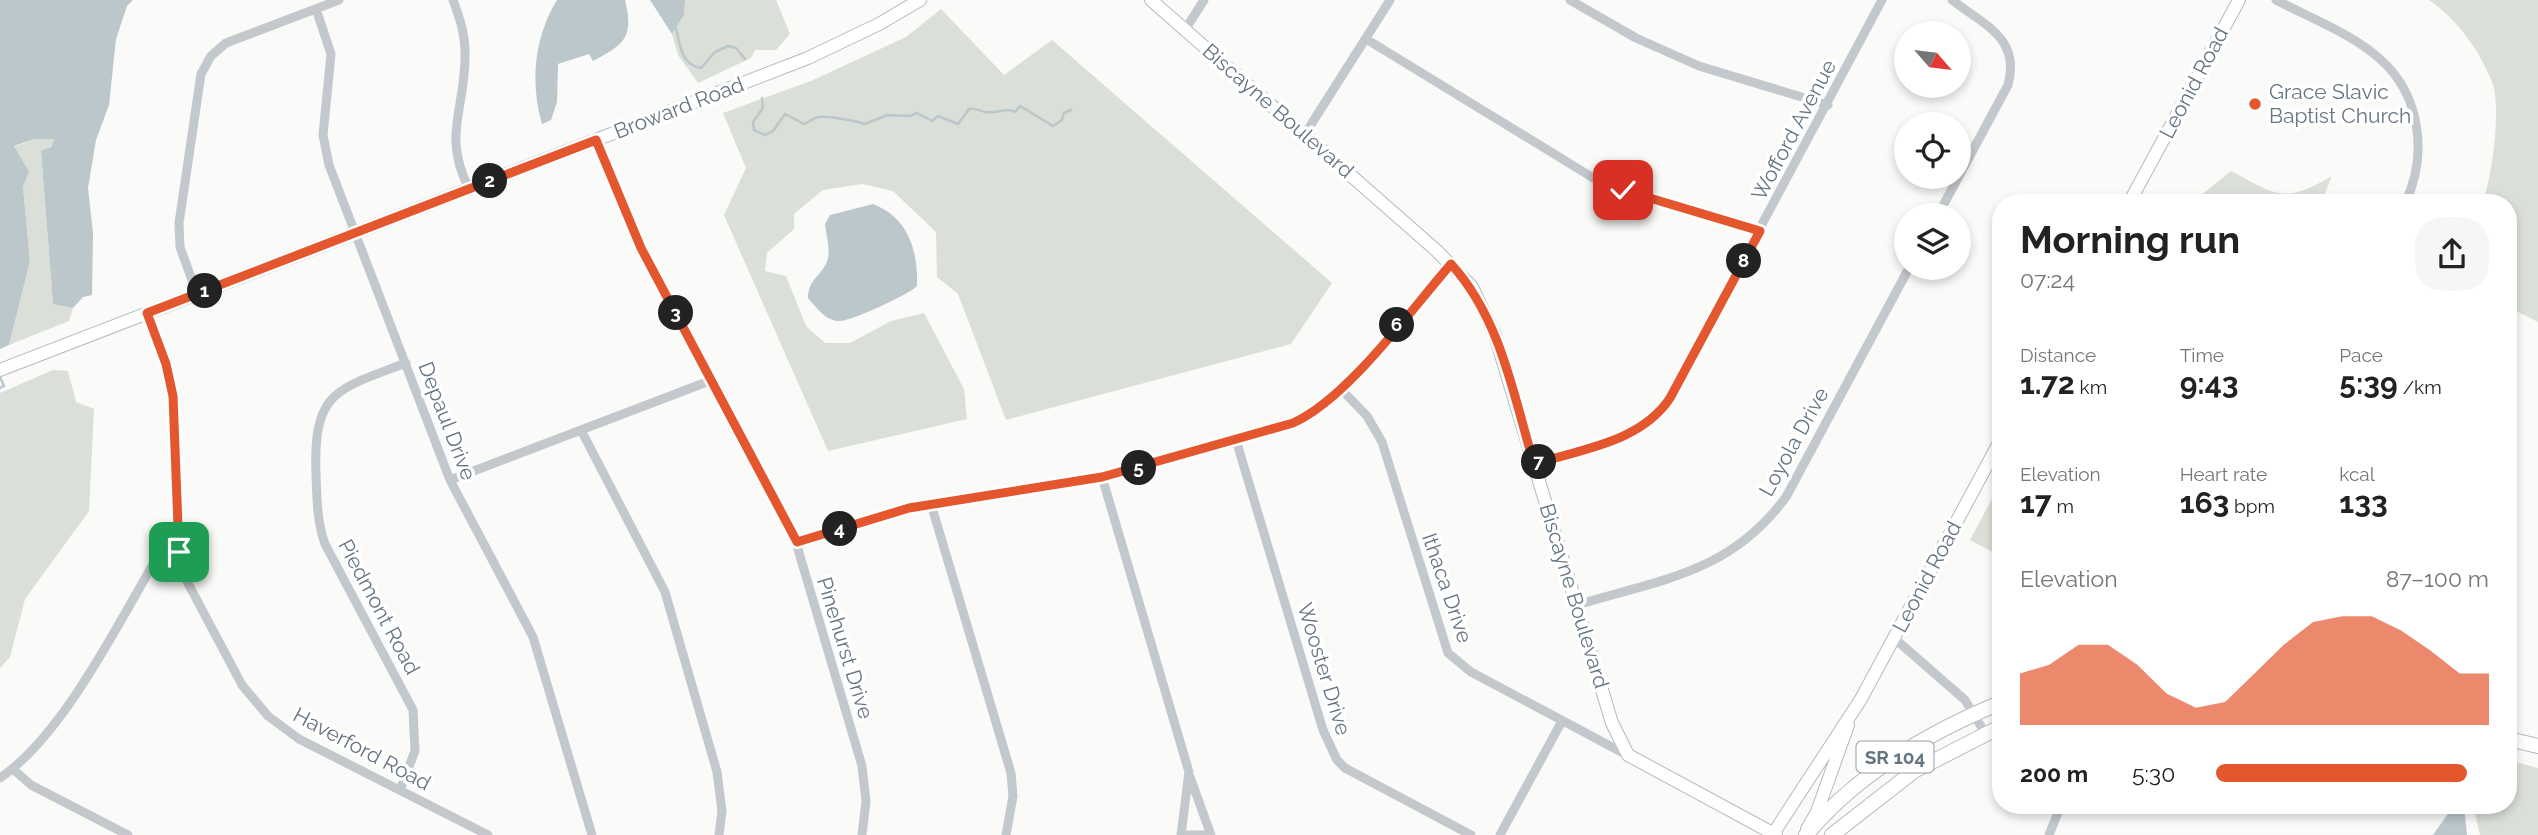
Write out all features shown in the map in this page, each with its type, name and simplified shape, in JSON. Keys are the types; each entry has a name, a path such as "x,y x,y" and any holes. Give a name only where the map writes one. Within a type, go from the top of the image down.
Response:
{"main road":[{"name":"SR 104","path":"1805,835 1829,808 1878,768 1923,739 1992,706"},
{"name":"SR 104","path":"1832,835 1914,771 1992,730"},
{"path":"2517,741 2538,746"}],"street":[{"path":"197,294 180,247 179,223 201,75 211,56 226,43 339,0"},
{"path":"453,0 463,30 466,59 454,130 455,145 469,189"},
{"name":"Broward Road","path":"0,370 808,58 879,24 920,0"},
{"name":"Biscayne Boulevard","path":"1151,0 1451,264 1472,287 1489,317 1612,723 1628,755"},
{"path":"1185,30 1204,0"},
{"path":"1305,135 1390,0"},
{"path":"1570,0 1636,38 1699,66 1828,105"},
{"name":"Wofford Avenue","path":"1534,464 1627,435 1640,429 1663,410 1882,0"},
{"path":"1944,203 2008,85 2012,63 2006,42 1952,0"},
{"name":"Leonid Road","path":"2134,194 2239,0"},
{"path":"2276,0 2363,46 2379,58 2401,83 2410,102 2418,138 2416,174 2408,194"},
{"name":"Depaul Drive","path":"316,9 331,54 324,120 325,150 450,480 533,637 592,835"},
{"path":"1366,39 1595,179 1653,200 1760,231"},
{"name":"Pinehurst Drive","path":"596,140 641,248 797,542 862,766 866,802 862,835"},
{"path":"797,542 931,504 1102,477 1236,440 1309,416 1341,389 1451,264"},
{"name":"Loyola Drive","path":"1577,606 1709,564 1740,545 1766,522 1786,497 1903,280"},
{"name":"Haverford Road","path":"147,313 166,364 173,396 182,571 233,669 257,705 299,739 488,835"},
{"name":"Piedmont Road","path":"400,790 415,751 413,710 322,536 318,515 315,439 321,413 334,396 352,384 406,363"},
{"path":"450,480 712,380"},
{"name":"Ithaca Drive","path":"1341,389 1360,407 1382,442 1448,653 1471,672 1628,755"},
{"path":"581,430 665,592 717,772 722,811 719,835"},
{"name":"Wooster Drive","path":"1236,440 1323,730 1337,760 1345,768 1471,835"},
{"name":"Leonid Road","path":"1805,835 1817,812 1853,713 1992,456"},
{"path":"1102,477 1209,835 1184,835 1189,772"},
{"path":"931,504 1011,773 1013,796 1006,835"},
{"path":"0,778 13,769 57,721 169,538 178,532"},
{"path":"152,566 182,571"},
{"path":"1894,638 1965,700 1985,733"},
{"name":"Leonid Road","path":"1774,835 1832,740 1853,713"},
{"path":"1500,835 1562,721"},
{"path":"1628,755 1774,835"},
{"path":"13,769 31,785 128,835"},
{"path":"2049,835 2057,814"}],"shaded area":[{"path":"0,0 133,0 127,6 116,39 109,105 96,140 88,188 93,233 92,295 83,297 73,308 53,304 41,151 51,147 54,139 34,139 14,146 29,172 23,187 30,261 9,345 0,349"},
{"path":"557,0 625,0 628,23 624,38 613,50 593,61 589,54 558,64 557,102 551,120 542,124 536,93 536,60 543,29"},
{"path":"650,0 685,0 684,15 672,34"},
{"path":"685,0 776,0 790,34 776,50 755,50 751,58 698,83 678,55 672,34 684,15"},
{"path":"2429,0 2538,0 2538,322 2517,312 2517,194 2485,194 2494,144 2496,110 2493,85 2467,38"},
{"path":"941,9 1004,75 1052,40 1332,283 1291,344 1006,420 958,294 937,277 936,232 893,191 862,184 823,190 794,214 794,229 767,253 765,271 786,276 806,326 825,343 850,343 891,321 924,313 964,389 967,419 828,451 724,215 746,168 723,113 811,81 906,37"},
{"path":"54,138 51,147 41,152 53,303 73,308 69,321 9,345 30,261 23,187 29,172 14,147 34,139"},
{"path":"2231,171 2271,191 2281,193 2303,191 2332,176 2325,194 2202,194"},
{"path":"873,204 895,218 909,237 916,260 917,286 866,313 844,320 833,320 808,298 812,283 828,259 825,224 830,215"},
{"path":"53,370 68,371 76,402 94,409 89,511 25,599 10,657 0,668 0,393"},
{"path":"1992,499 1992,552 1970,540"},
{"path":"2517,762 2538,768 2538,835 2480,835 2475,814 2517,814"},
{"path":"2448,814 2465,814 2467,835 2433,835"}],"waterway":[{"path":"676,28 682,53 694,66 701,68 715,52 728,46 736,48 745,59"},
{"path":"762,98 763,108 753,122 754,130 765,135 773,131 785,114 804,124 817,117 865,124 887,115 910,116 917,113 932,121 938,116 958,124 969,109 1015,112 1020,106 1053,126 1062,120 1064,113 1071,110"},
{"path":"0,377 4,386 0,388"}],"place":[{"name":"Grace Slavic Baptist Church","path":"2255,104"}],"route":[{"path":"179,552 173,396 166,364 147,313 596,140 641,248 797,542 909,508 1102,477 1293,423 1321,408 1341,389 1451,264 1472,287 1489,317 1534,464 1627,435 1640,429 1663,410 1760,231 1623,190"}]}
